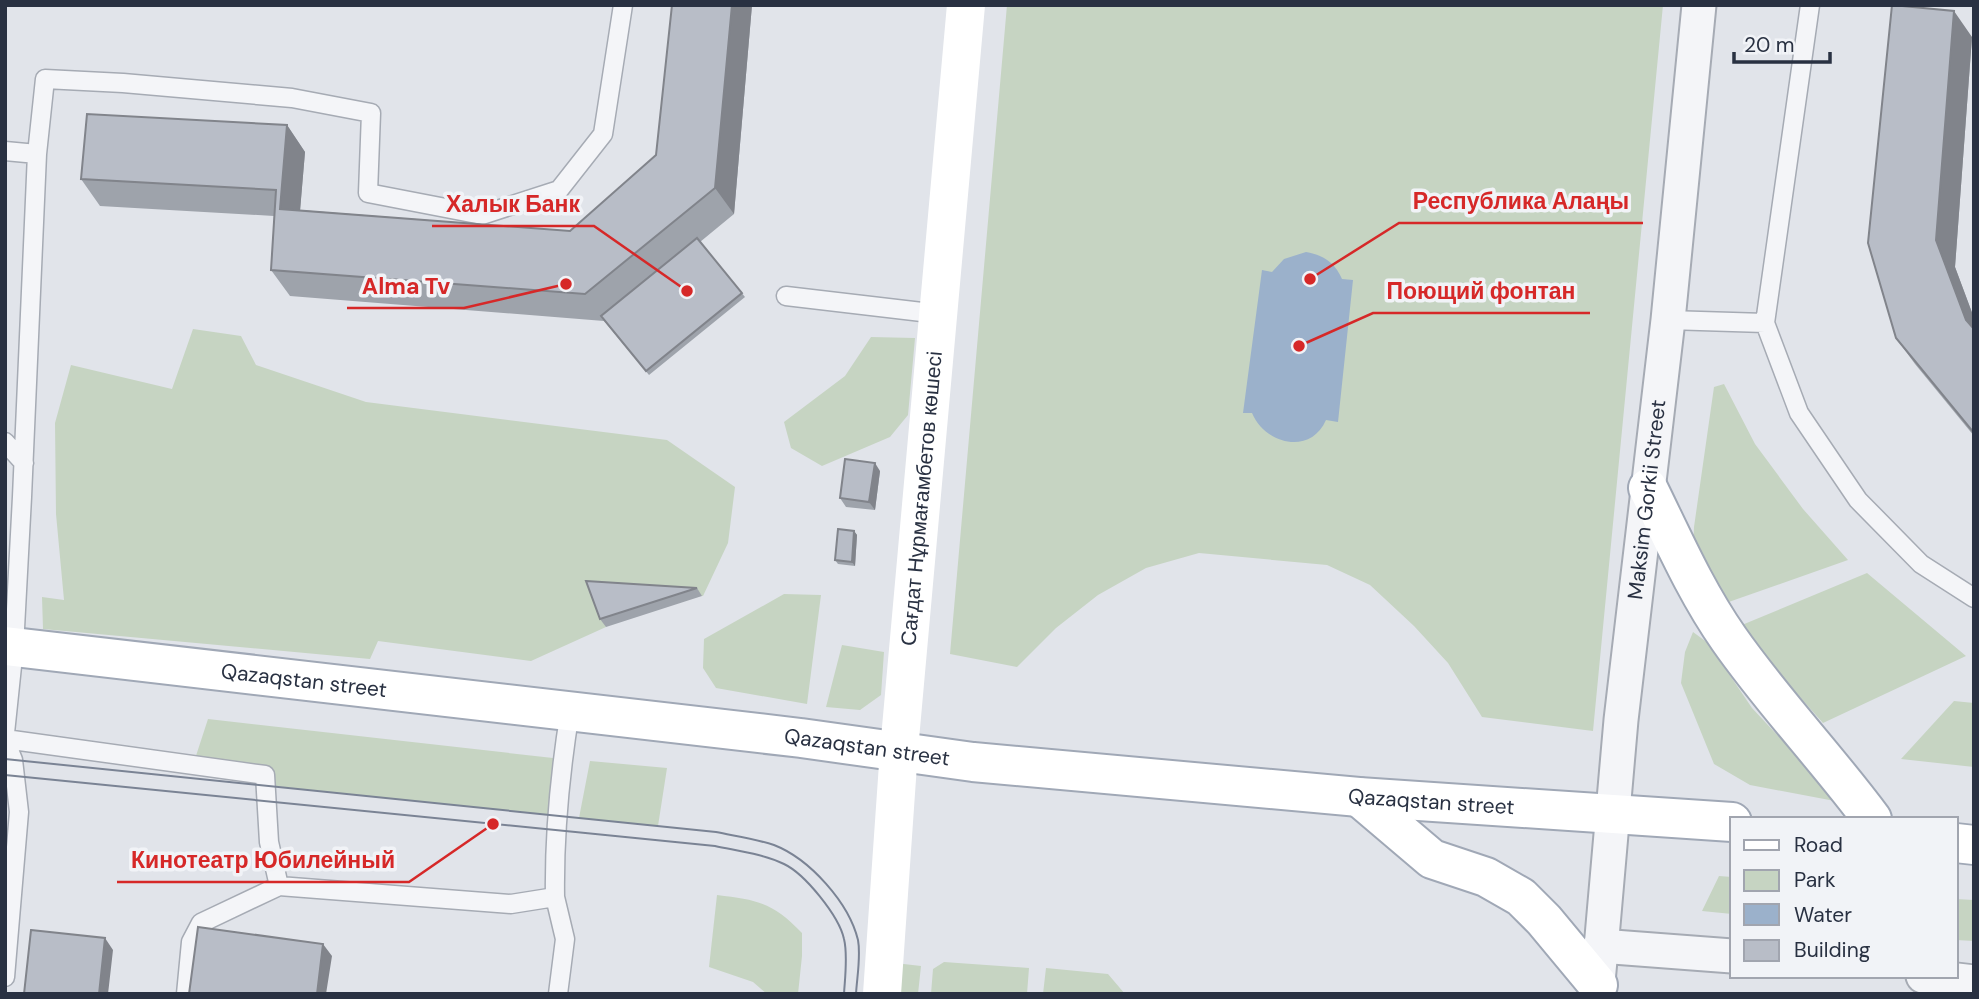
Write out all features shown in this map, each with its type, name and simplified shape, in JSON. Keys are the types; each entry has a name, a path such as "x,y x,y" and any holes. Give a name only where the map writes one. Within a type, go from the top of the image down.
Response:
{"main road":[{"name":"Сағдат Нұрмағамбетов көшесі","path":"882,994 899,750 967,5"},
{"path":"1648,488 1685,565 1727,636 1776,704 1832,765 1871,817"},
{"name":"Qazaqstan street","path":"9,646 899,750 973,762 1359,797 1730,822"},
{"path":"1359,797 1432,859 1486,877 1521,897 1544,920 1597,989"}],"street":[{"name":"Maksim Gorkii Street","path":"1597,989 1612,812 1668,320 1699,5"},
{"path":"1600,946 1730,956"},
{"path":"1940,978 1974,982"}],"lane":[{"path":"5,733 9,646 24,463 37,154 45,79 292,98 371,113 368,193 482,215 559,190 603,134 622,5"},
{"path":"1810,5 1765,323 1800,413 1858,499 1921,564 1974,598"},
{"path":"5,151 37,154"},
{"path":"786,296 939,314"},
{"path":"1668,320 1765,323"},
{"path":"5,442 24,463"},
{"path":"558,994 565,939 555,897 556,830 562,759 570,712"},
{"path":"5,976 19,812 13,760 5,740 265,775 269,842 279,887"},
{"path":"186,994 191,942 201,923 279,887 511,904 555,897"}],"green space":[{"path":"1007,5 1663,5 1593,731 1482,717 1448,663 1414,626 1370,585 1327,565 1199,553 1146,568 1098,595 1056,628 1017,667 950,654"},
{"path":"193,329 241,336 256,365 366,402 667,440 735,487 728,543 703,596 592,589 606,627 531,661 378,641 370,659 43,629 42,597 64,600 56,514 55,423 71,365 172,389"},
{"path":"871,337 915,338 908,415 890,437 822,466 791,448 784,422 845,376"},
{"path":"1724,384 1755,444 1803,509 1848,560 1723,604 1693,551 1714,387"},
{"path":"1867,573 1966,656 1823,723 1737,627"},
{"path":"784,594 821,595 807,704 716,688 703,668 704,639"},
{"path":"1693,632 1708,643 1752,708 1840,802 1750,785 1714,764 1681,683 1685,652"},
{"path":"842,645 884,652 881,695 860,710 826,707"},
{"path":"1954,701 1974,703 1974,767 1901,759"},
{"path":"208,719 562,759 558,816 265,785 265,775 193,765"},
{"path":"590,761 667,768 658,826 579,818"},
{"path":"1719,876 1730,877 1730,914 1702,911"},
{"path":"717,895 764,904 782,915 802,933 798,994 767,994 753,982 709,967"},
{"path":"1958,899 1974,900 1974,941 1958,940"},
{"path":"944,962 1029,968 1027,994 931,994 933,969"},
{"path":"895,963 921,966 918,994 892,994"},
{"path":"1046,968 1108,974 1125,994 1043,994"}],"water":[{"path":"1306,252 1328,261 1342,279 1353,280 1338,422 1326,420 1310,438 1288,442 1267,432 1258,424 1252,413 1243,413 1262,270 1272,272 1284,259"}],"building":[{"path":"672,5 732,5 715,188 585,294 271,270 276,190 81,179 87,114 287,125 280,209 570,231 656,155"},
{"path":"1892,5 1954,11 1936,240 1966,320 1974,329 1974,433 1896,338 1868,243"},
{"path":"697,238 742,293 646,371 601,316"},
{"path":"845,459 875,463 869,502 840,498"},
{"path":"838,529 854,531 852,562 835,560"},
{"path":"586,581 697,588 600,619"},
{"path":"198,927 323,944 317,994 189,994"},
{"path":"31,930 105,938 99,994 24,994"}],"tram line":[{"path":"5,759 716,832 767,843 788,852 814,871 837,897 846,912 859,946 856,994"},
{"path":"5,775 715,846 759,855 784,864 802,877 835,919 845,945 844,994"}],"place":[{"name":"Республика Алаңы","path":"1310,279"},
{"name":"Alma Tv","path":"566,284"},
{"name":"Халык Банк","path":"687,291"},
{"name":"Поющий фонтан","path":"1299,346"},
{"name":"Кинотеатр Юбилейный","path":"493,824"}]}
